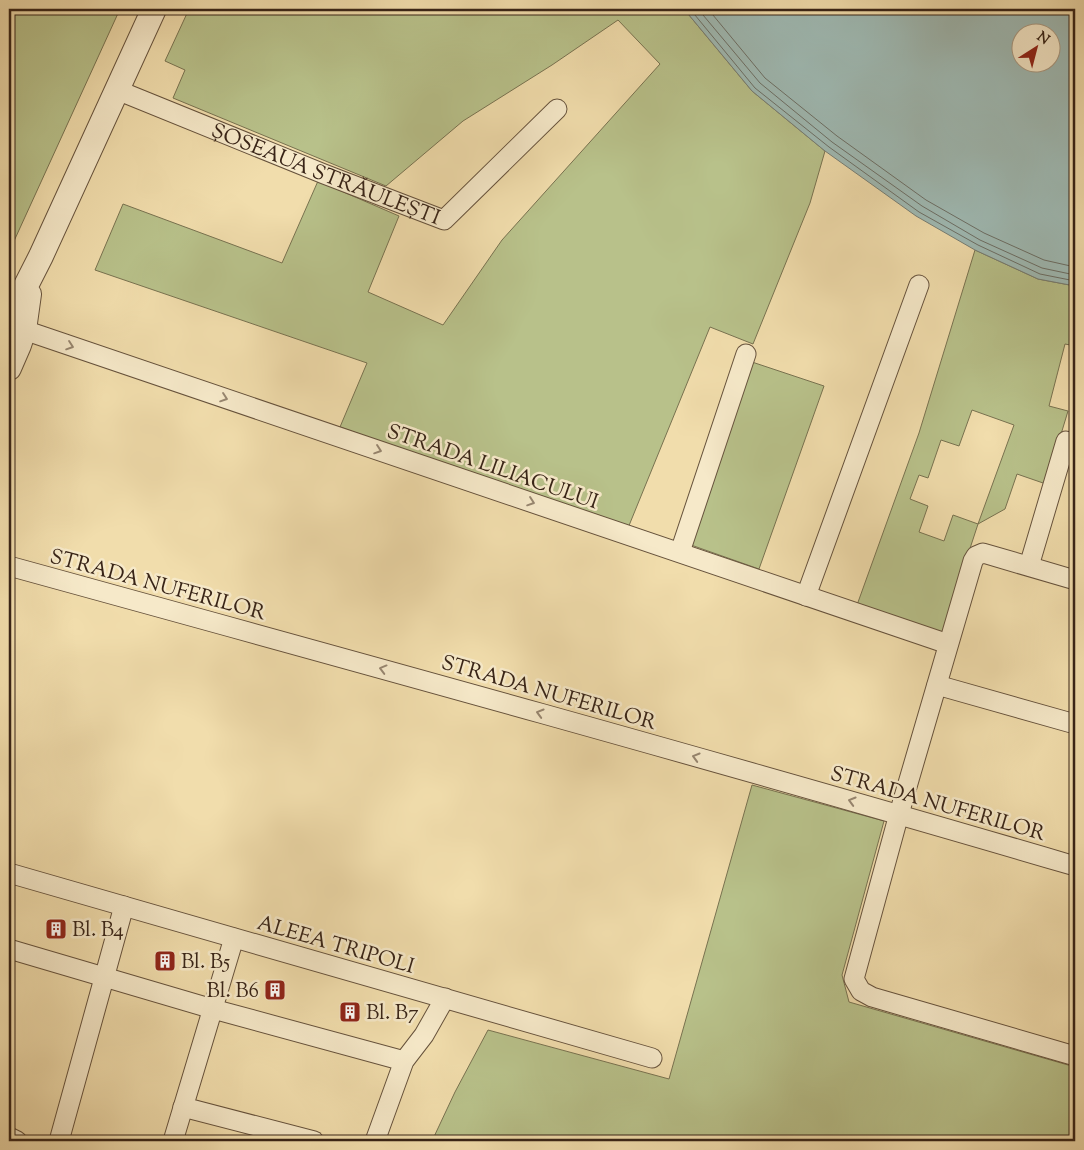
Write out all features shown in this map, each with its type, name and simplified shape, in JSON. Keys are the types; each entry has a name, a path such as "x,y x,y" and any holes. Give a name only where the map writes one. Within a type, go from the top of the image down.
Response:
{"street":[{"path":"9,368 19,345 16,325 32,276 154,9"},
{"name":"ȘOSEAUA STRĂULEȘTI","path":"117,90 349,184 444,220 558,110"},
{"path":"806,596 919,285"},
{"name":"STRADA LILIACULUI","path":"16,325 948,644"},
{"path":"680,552 746,354"},
{"path":"1029,566 1066,441"},
{"path":"1075,580 983,553 976,556 973,561 899,814 854,979 861,991 872,997 1075,1056"},
{"name":"STRADA NUFERILOR","path":"9,566 463,691 899,814 1075,866"},
{"path":"937,685 1075,724"},
{"name":"ALEEA TRIPOLI","path":"10,879 124,906 652,1058"},
{"path":"59,1141 124,906"},
{"path":"173,1141 234,938"},
{"path":"9,949 213,1009 404,1061"},
{"path":"375,1141 404,1061 424,1035 444,998"},
{"path":"183,1107 314,1141"},
{"path":"9,1137 17,1141"}],"green space":[{"path":"9,9 120,9 9,252"},
{"path":"189,9 684,9 752,91 825,151 810,203 753,344 710,327 628,528 340,427 367,363 95,270 123,204 282,263 318,181 399,216 368,292 443,325 502,240 660,64 618,20 552,65 463,121 386,186 173,98 185,70 165,61"},
{"path":"975,250 1038,279 1075,286 1075,346 1065,344 1049,406 1068,411 1046,484 1017,474 1005,509 978,524 942,634 857,605 919,433","holes":["972,410 1014,425 978,524 953,515 944,541 919,532 928,506 910,499 919,475 928,478 941,440 959,446"]},
{"path":"749,361 824,386 759,569 691,545"},
{"path":"752,785 884,821 842,975 849,1002 1075,1067 1075,1141 432,1141 455,1092 488,1030 669,1079"}],"water":[{"path":"684,9 1075,9 1075,286 1038,279 975,250 916,216 825,151 752,91"}],"place":[{"name":"Bl. B4","path":"56,929"},
{"name":"Bl. B5","path":"165,961"},
{"name":"Bl. B6","path":"275,990"},
{"name":"Bl. B7","path":"350,1012"}]}
